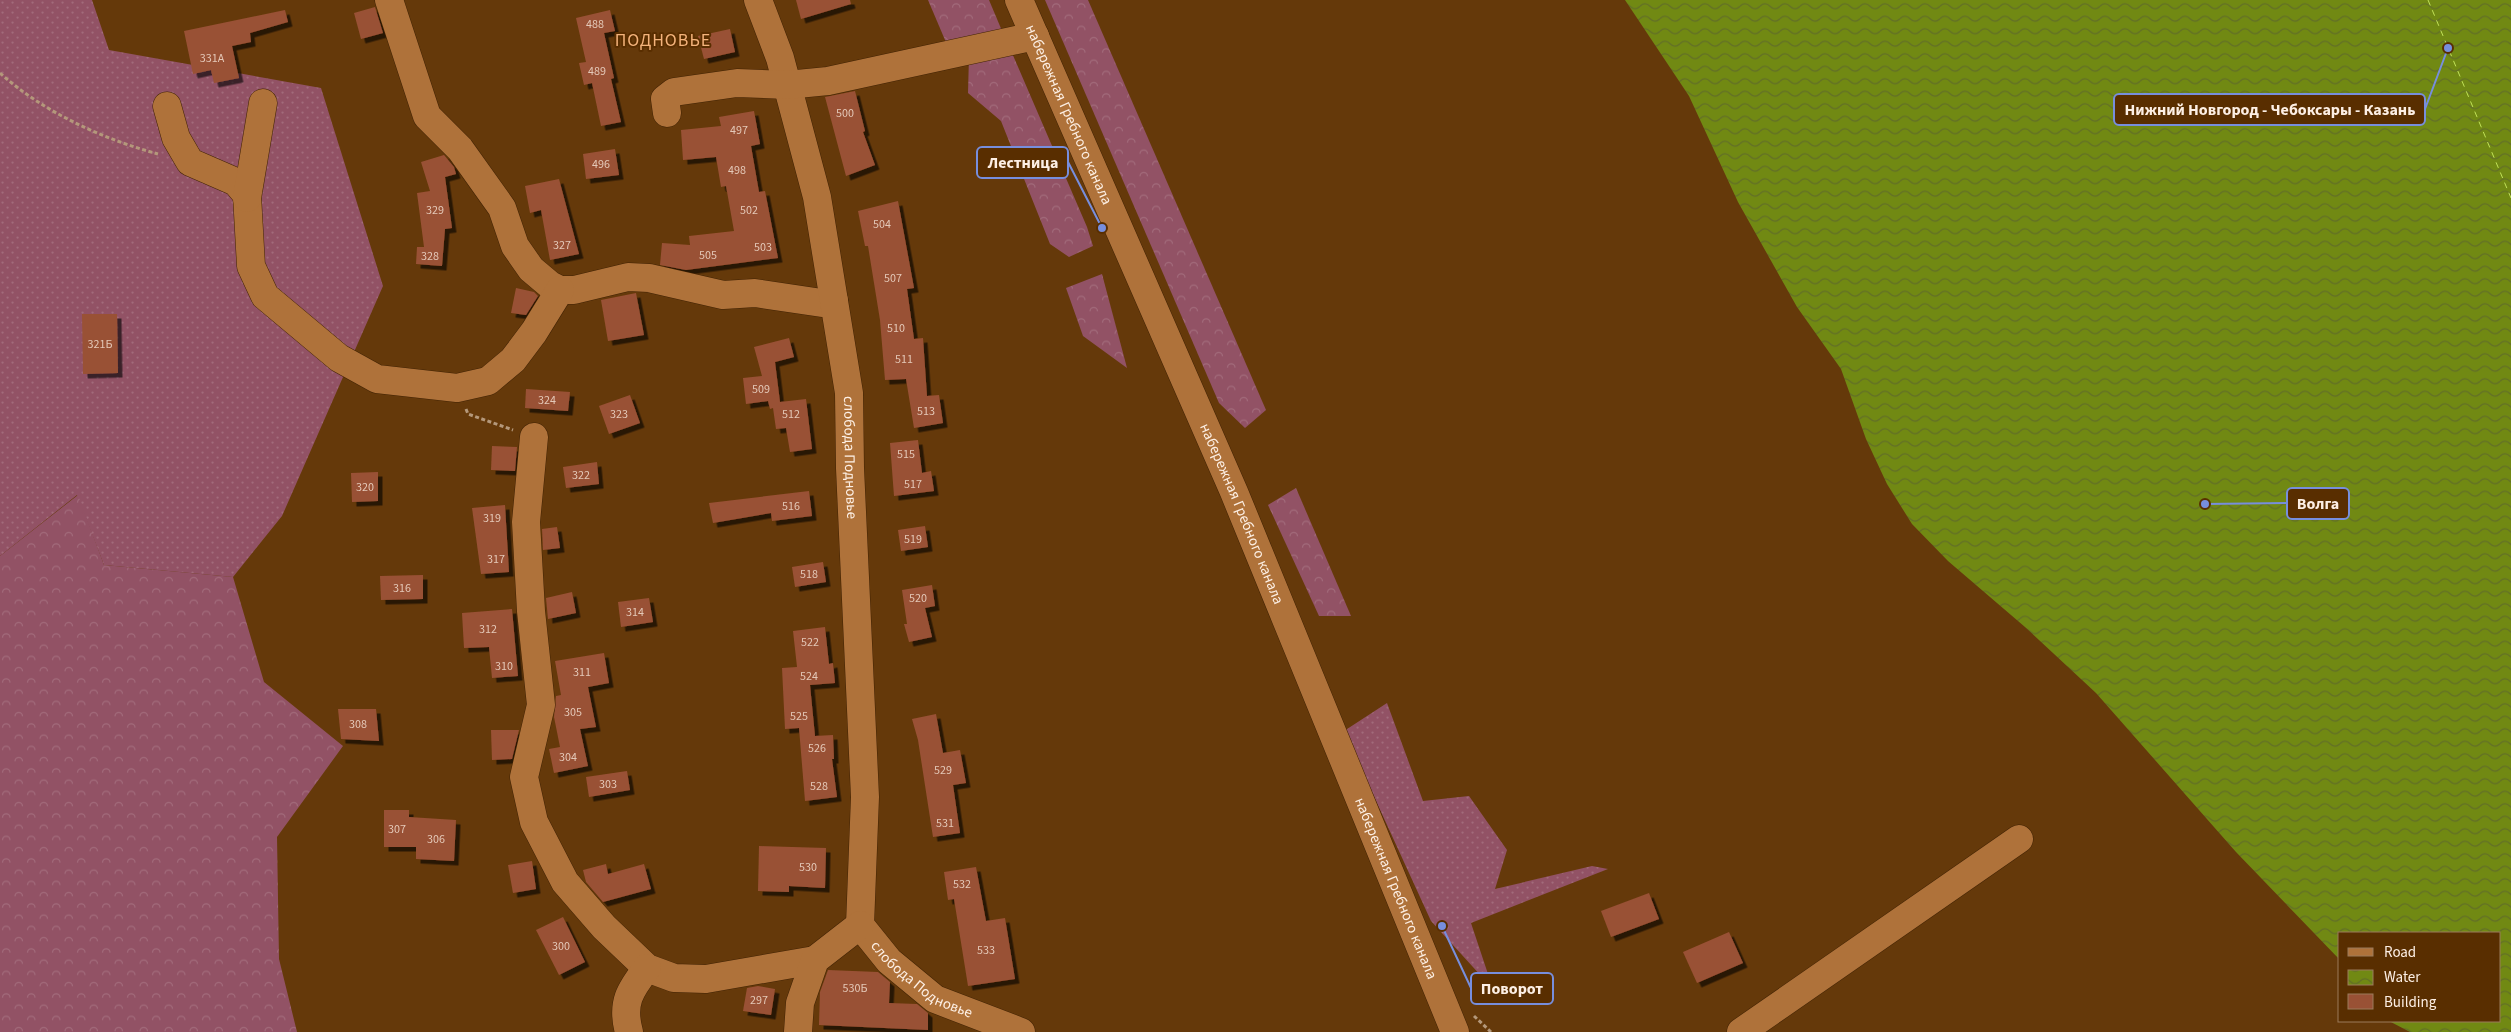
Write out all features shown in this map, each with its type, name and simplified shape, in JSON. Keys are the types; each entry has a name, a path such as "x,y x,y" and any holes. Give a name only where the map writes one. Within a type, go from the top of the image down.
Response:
{"street":[{"path":"389,0 427,116 460,149 502,208 515,246 531,269 550,285 560,290 574,290 628,277 649,278 723,294 755,293 822,303 834,301"},
{"name":"слобода Подновье","path":"758,0 780,58 817,197 849,393 850,468 866,797 860,925 889,962 935,999 956,1020 1021,1032"},
{"name":"набережная Гребного канала","path":"1019,0 1234,492 1455,1032"},
{"path":"667,113 664,99 674,92 737,83 787,85 828,81 1035,36"},
{"path":"263,103 247,198 251,266 265,296 339,358 377,379 457,388 488,381 513,360 560,290"},
{"path":"167,106 176,138 190,162 236,182 247,198"},
{"path":"534,437 526,522 531,610 541,705 524,777 534,822 564,882 604,927 646,968 674,978 706,979 814,960 800,1003 798,1032"},
{"path":"1741,1032 2019,839"},
{"name":"слобода Подновье","path":"814,960 860,925"},
{"path":"629,1032 626,1009 629,992 646,968"}],"path":[{"path":"0,73 32,100 123,144 190,162"},
{"path":"457,388 468,414 534,437"}],"green space":[{"path":"0,0 92,0 109,50 321,88 383,286 282,516 233,577 104,565 77,495 0,556"},
{"path":"928,0 989,0 1005,38 948,47"},
{"path":"1045,0 1088,0 1266,410 1245,428 1219,403"},
{"path":"1009,46 1087,227 1093,246 1069,257 1050,244 1001,121 968,93 969,56"},
{"path":"1102,274 1127,368 1083,336 1066,288"},
{"path":"1296,488 1351,616 1319,616 1268,505"},
{"path":"78,495 104,565 233,577 264,682 343,746 277,837 279,959 297,1032 0,1032 0,556"},
{"path":"1387,703 1423,801 1469,796 1507,850 1495,889 1592,866 1608,869 1471,923 1493,989 1431,921 1344,731"}],"water":[{"path":"1625,0 2511,0 2511,1032 2410,1032 2391,1022 2501,1022 2501,932 2338,932 2338,958 2236,852 2096,693 2025,627 1948,561 1912,524 1887,484 1866,439 1841,369 1797,307 1738,202 1689,96"}],"building":[{"path":"796,0 850,0 851,4 801,19"},
{"path":"375,7 383,33 361,39 354,13"},
{"path":"285,10 288,22 250,33 251,42 232,46 239,78 214,83 211,70 193,74 184,31"},
{"path":"610,10 615,31 604,33 614,78 611,79 621,122 601,126 592,83 584,85 579,63 586,62 576,18"},
{"path":"730,29 735,52 704,59 698,36"},
{"path":"855,91 865,131 863,132 875,165 846,176 825,97"},
{"path":"754,111 760,144 751,146 759,192 765,191 778,258 686,270 660,265 662,243 690,245 689,236 734,231 726,186 721,187 716,157 683,160 681,130 721,126 719,117"},
{"path":"615,149 619,175 586,179 583,154"},
{"path":"444,155 454,167 456,174 445,177 452,228 445,229 442,266 416,264 417,247 424,247 417,193 430,191 421,162"},
{"path":"559,179 579,254 550,260 541,210 530,213 525,186"},
{"path":"898,201 914,288 907,289 914,339 923,338 927,396 939,395 943,423 914,428 906,379 885,380 880,320 868,246 865,246 858,211"},
{"path":"516,288 534,292 538,296 526,315 511,313"},
{"path":"636,293 644,335 608,341 601,300"},
{"path":"82,314 117,314 118,373 83,374"},
{"path":"789,338 794,357 775,362 780,402 806,399 812,449 790,452 786,428 776,429 773,408 770,409 768,401 746,404 743,378 762,376 754,347"},
{"path":"526,389 570,392 568,411 525,408"},
{"path":"630,395 640,423 609,434 599,406"},
{"path":"918,440 922,473 931,471 934,491 894,496 890,443"},
{"path":"492,446 517,447 515,471 491,470"},
{"path":"597,462 599,484 566,488 563,467"},
{"path":"378,472 378,501 352,502 351,473"},
{"path":"809,491 812,516 772,521 771,513 713,523 709,503"},
{"path":"505,505 509,572 481,574 472,508"},
{"path":"925,526 928,547 901,551 898,530"},
{"path":"557,527 560,548 543,550 542,529"},
{"path":"823,562 826,582 795,587 792,567"},
{"path":"423,575 423,599 381,600 380,576"},
{"path":"932,585 935,606 925,608 932,637 909,642 904,624 907,624 902,590"},
{"path":"572,592 576,613 548,619 546,598"},
{"path":"649,598 653,622 621,627 618,602"},
{"path":"512,609 518,676 492,678 489,647 464,648 462,613"},
{"path":"825,627 829,664 833,663 835,683 810,685 815,736 833,735 834,759 832,759 837,797 805,801 799,728 785,729 782,668 797,667 793,631"},
{"path":"604,653 609,683 588,687 596,727 580,729 588,766 554,773 549,749 560,747 554,717 556,696 561,695 555,661"},
{"path":"338,709 376,709 379,741 341,739"},
{"path":"936,714 943,753 960,750 966,783 953,785 960,833 933,837 918,740 912,719"},
{"path":"491,730 519,730 512,759 492,760"},
{"path":"627,771 630,790 589,797 586,777"},
{"path":"384,810 409,810 409,817 456,820 454,861 416,859 416,847 384,847"},
{"path":"759,846 826,848 825,888 789,886 789,892 758,891"},
{"path":"532,861 536,889 513,893 508,865"},
{"path":"606,864 608,874 644,864 651,889 603,902 586,882 583,870"},
{"path":"976,867 986,921 1005,918 1015,979 968,986 954,899 948,900 944,872"},
{"path":"1649,893 1659,919 1611,937 1601,911"},
{"path":"563,917 585,962 559,975 536,930"},
{"path":"1729,932 1743,963 1697,983 1683,952"},
{"path":"828,970 878,972 890,982 889,1003 917,1004 928,1013 928,1030 819,1025 820,992"},
{"path":"758,986 775,989 771,1015 743,1011 747,988"}],"ferry route":[{"path":"2428,0 2511,198"}],"place":[{"name":"Нижний Новгород - Чебоксары - Казань","path":"2448,48"},
{"name":"Лестница","path":"1102,228"},
{"name":"Волга","path":"2205,504"},
{"name":"Поворот","path":"1442,926"}],"district":[{"name":"ПОДНОВЬЕ","path":"663,40"}]}
